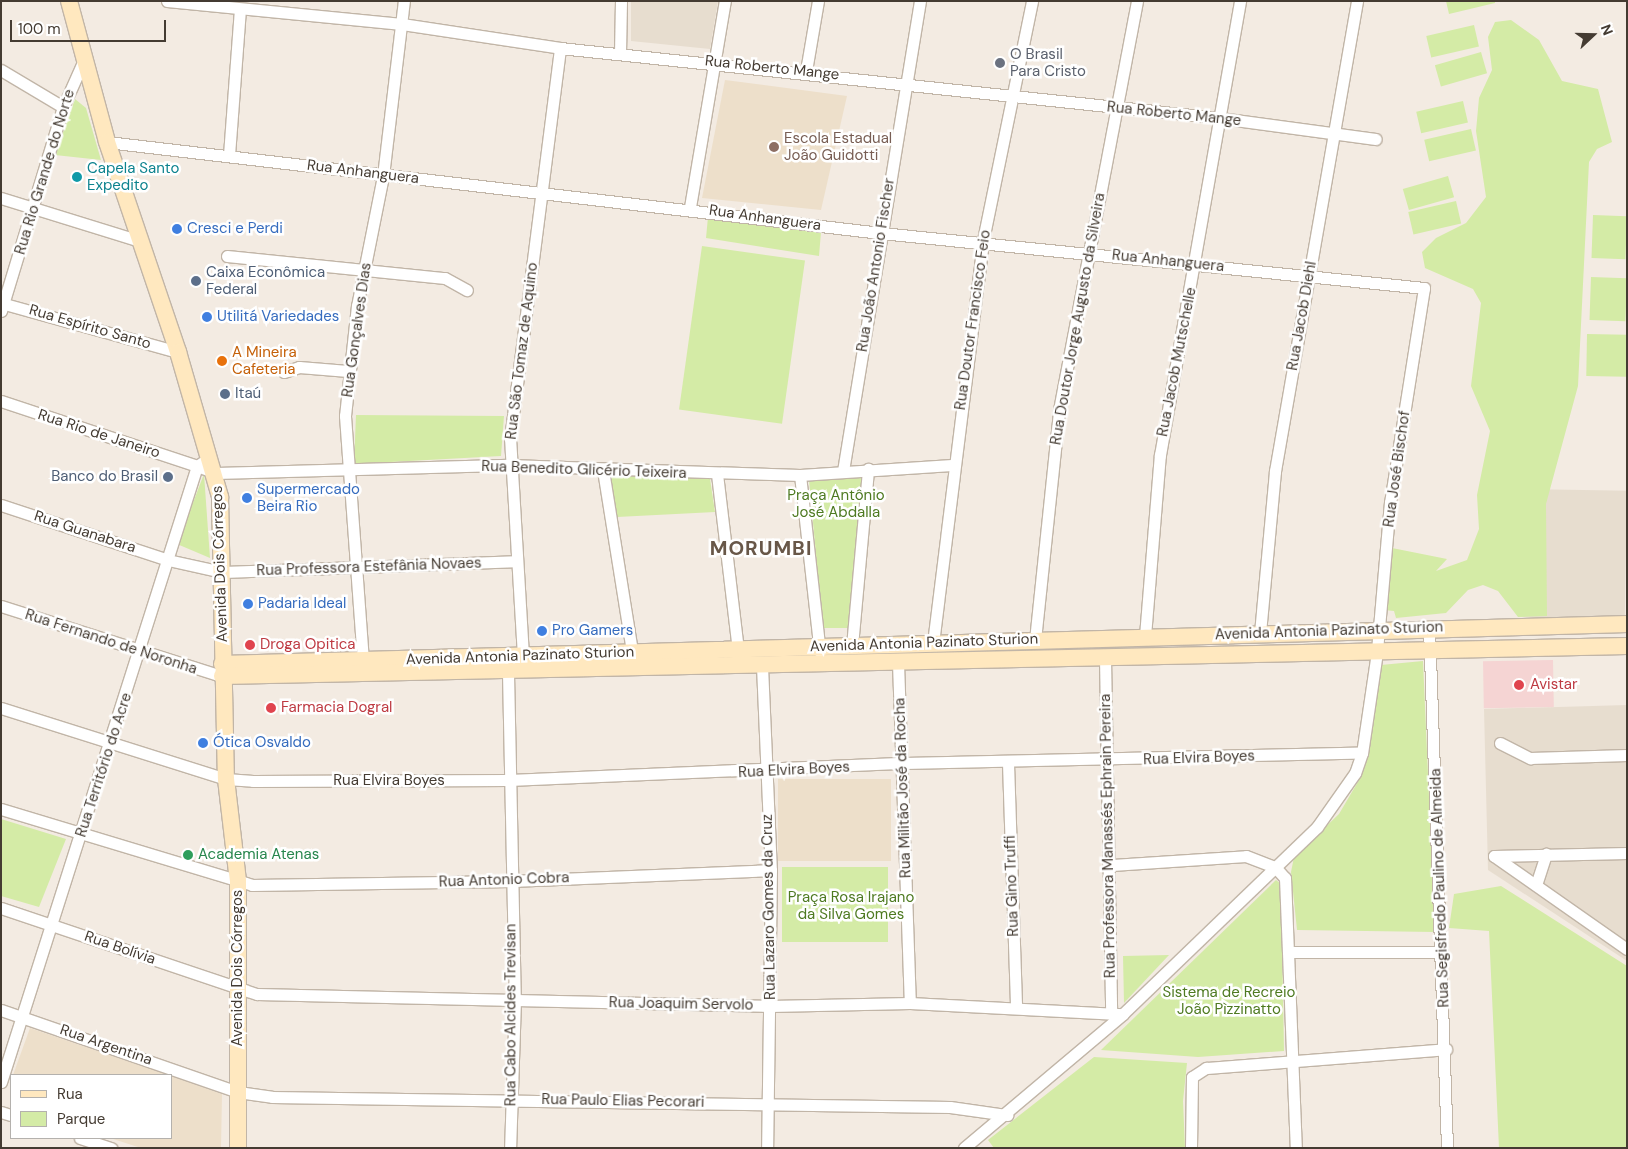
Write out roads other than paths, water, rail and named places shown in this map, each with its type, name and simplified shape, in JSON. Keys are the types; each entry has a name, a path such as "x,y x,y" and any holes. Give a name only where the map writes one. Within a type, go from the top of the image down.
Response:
{"main road":[{"name":"Avenida Dois Córregos","path":"70,1 83,62 107,142 178,352 216,473 222,572 222,670 226,779 238,881 238,1148"},
{"name":"Avenida Antonia Pazinato Sturion","path":"222,670 363,661 632,652 1429,627 1627,624"},
{"path":"898,663 926,658 933,643"},
{"name":"Avenida Antonia Pazinato Sturion","path":"222,670 508,673 1627,646"},
{"path":"508,673 524,656 540,672"}],"street":[{"name":"Rua Roberto Mange","path":"167,1 402,24 560,48 806,71 1220,118 1376,139"},
{"name":"Rua Gonçalves Dias","path":"363,661 346,472 348,370 383,176 404,1"},
{"path":"620,53 621,1"},
{"path":"690,207 725,1"},
{"path":"806,71 818,1"},
{"name":"Rua João Antonio Fischer","path":"843,471 920,1"},
{"name":"Rua Doutor Francisco Feio","path":"933,643 952,464 983,240 1015,96 1032,1"},
{"name":"Rua Doutor Jorge Augusto da Silveira","path":"1035,640 1059,410 1087,252 1119,108 1137,1"},
{"name":"Rua Jacob Mutschelle","path":"1145,636 1160,454 1196,264 1240,1"},
{"name":"Rua Jacob Diehl","path":"1260,633 1275,471 1357,1"},
{"path":"229,155 240,8"},
{"name":"Rua São Tomaz de Aquino","path":"524,656 510,465 540,192 560,48"},
{"name":"Rua Rio Grande do Norte","path":"2,306 34,208 63,106 83,62"},
{"path":"1,70 63,106"},
{"name":"Rua Anhanguera","path":"107,142 229,155 383,176 690,207 881,233 983,240 1424,288"},
{"path":"1,198 140,241"},
{"path":"227,256 364,273 445,278 466,290"},
{"name":"Rua José Bischof","path":"964,1148 1007,1115 1317,826 1355,773 1362,753 1378,652 1390,502 1424,288"},
{"name":"Rua Espírito Santo","path":"2,306 178,352"},
{"path":"284,372 299,367 348,370"},
{"name":"Rua Rio de Janeiro","path":"1,401 197,466"},
{"path":"197,466 211,457"},
{"name":"Rua Benedito Glicério Teixeira","path":"216,473 346,472 510,465 717,474 800,475 952,464"},
{"path":"197,466 216,473"},
{"name":"Rua Território do Acre","path":"1,1082 141,653 197,466"},
{"path":"852,646 868,469"},
{"path":"603,470 632,652"},
{"path":"717,474 738,649"},
{"path":"800,475 819,646 827,665"},
{"name":"Rua Guanabara","path":"1,505 168,560 222,572"},
{"name":"Rua Professora Estefânia Novaes","path":"222,572 516,562"},
{"name":"Rua Fernando de Noronha","path":"1,606 141,653 222,670"},
{"name":"Rua Segisfredo Paulino de Almeida","path":"1429,627 1446,1049 1447,1148"},
{"name":"Rua Professora Manassés Ephrain Pereira","path":"1105,658 1106,761 1117,1014"},
{"name":"Rua Militão José da Rocha","path":"898,663 904,764 910,1003"},
{"name":"Rua Lazaro Gomes da Cruz","path":"762,666 771,870 767,1148"},
{"name":"Rua Cabo Alcides Trevisan","path":"508,673 514,1000 510,1148"},
{"name":"Rua Elvira Boyes","path":"1,708 226,779 509,780 766,772 904,764 1106,761 1362,753"},
{"path":"1500,743 1530,758 1627,755"},
{"name":"Rua Gino Truffi","path":"1008,763 1016,1008"},
{"name":"Rua Antonio Cobra","path":"1,809 81,835 252,884 511,881 771,870"},
{"path":"1627,853 1494,856 1627,949"},
{"path":"1536,884 1546,854"},
{"path":"1112,865 1246,856 1275,866 1284,878 1289,952 1291,1063 1296,1148"},
{"name":"Rua Bolívia","path":"1,908 239,990"},
{"path":"1289,952 1442,952"},
{"name":"Rua Joaquim Servolo","path":"239,990 514,1000 770,1006 910,1003 1117,1014"},
{"name":"Rua Argentina","path":"1,1010 23,1016 238,1092"},
{"path":"1191,1148 1192,1077 1206,1068 1291,1063 1446,1049"},
{"name":"Rua Paulo Elias Pecorari","path":"238,1092 272,1097 950,1107 1007,1115"},
{"path":"83,1139 111,1148"}],"place":[{"name":"O Brasil Para Cristo","path":"1000,63"},
{"name":"Escola Estadual João Guidotti","path":"774,147"},
{"name":"Capela Santo Expedito","path":"77,177"},
{"name":"Cresci e Perdi","path":"177,229"},
{"name":"Caixa Econômica Federal","path":"196,281"},
{"name":"Utilitá Variedades","path":"207,317"},
{"name":"A Mineira Cafeteria","path":"222,361"},
{"name":"Itaú","path":"225,394"},
{"name":"Banco do Brasil","path":"168,477"},
{"name":"Supermercado Beira Rio","path":"247,498"},
{"name":"Padaria Ideal","path":"248,604"},
{"name":"Pro Gamers","path":"542,631"},
{"name":"Droga Opitica","path":"250,645"},
{"name":"Avistar","path":"1519,685"},
{"name":"Farmacia Dogral","path":"271,708"},
{"name":"Ótica Osvaldo","path":"203,743"},
{"name":"Academia Atenas","path":"188,855"}],"district":[{"name":"MORUMBI","path":"761,548"}],"park label":[{"name":"Praça Antônio José Abdalla","path":"836,504"},
{"name":"Praça Rosa Irajano da Silva Gomes","path":"851,906"},
{"name":"Sistema de Recreio João Pìzzinatto","path":"1229,1000"}]}
